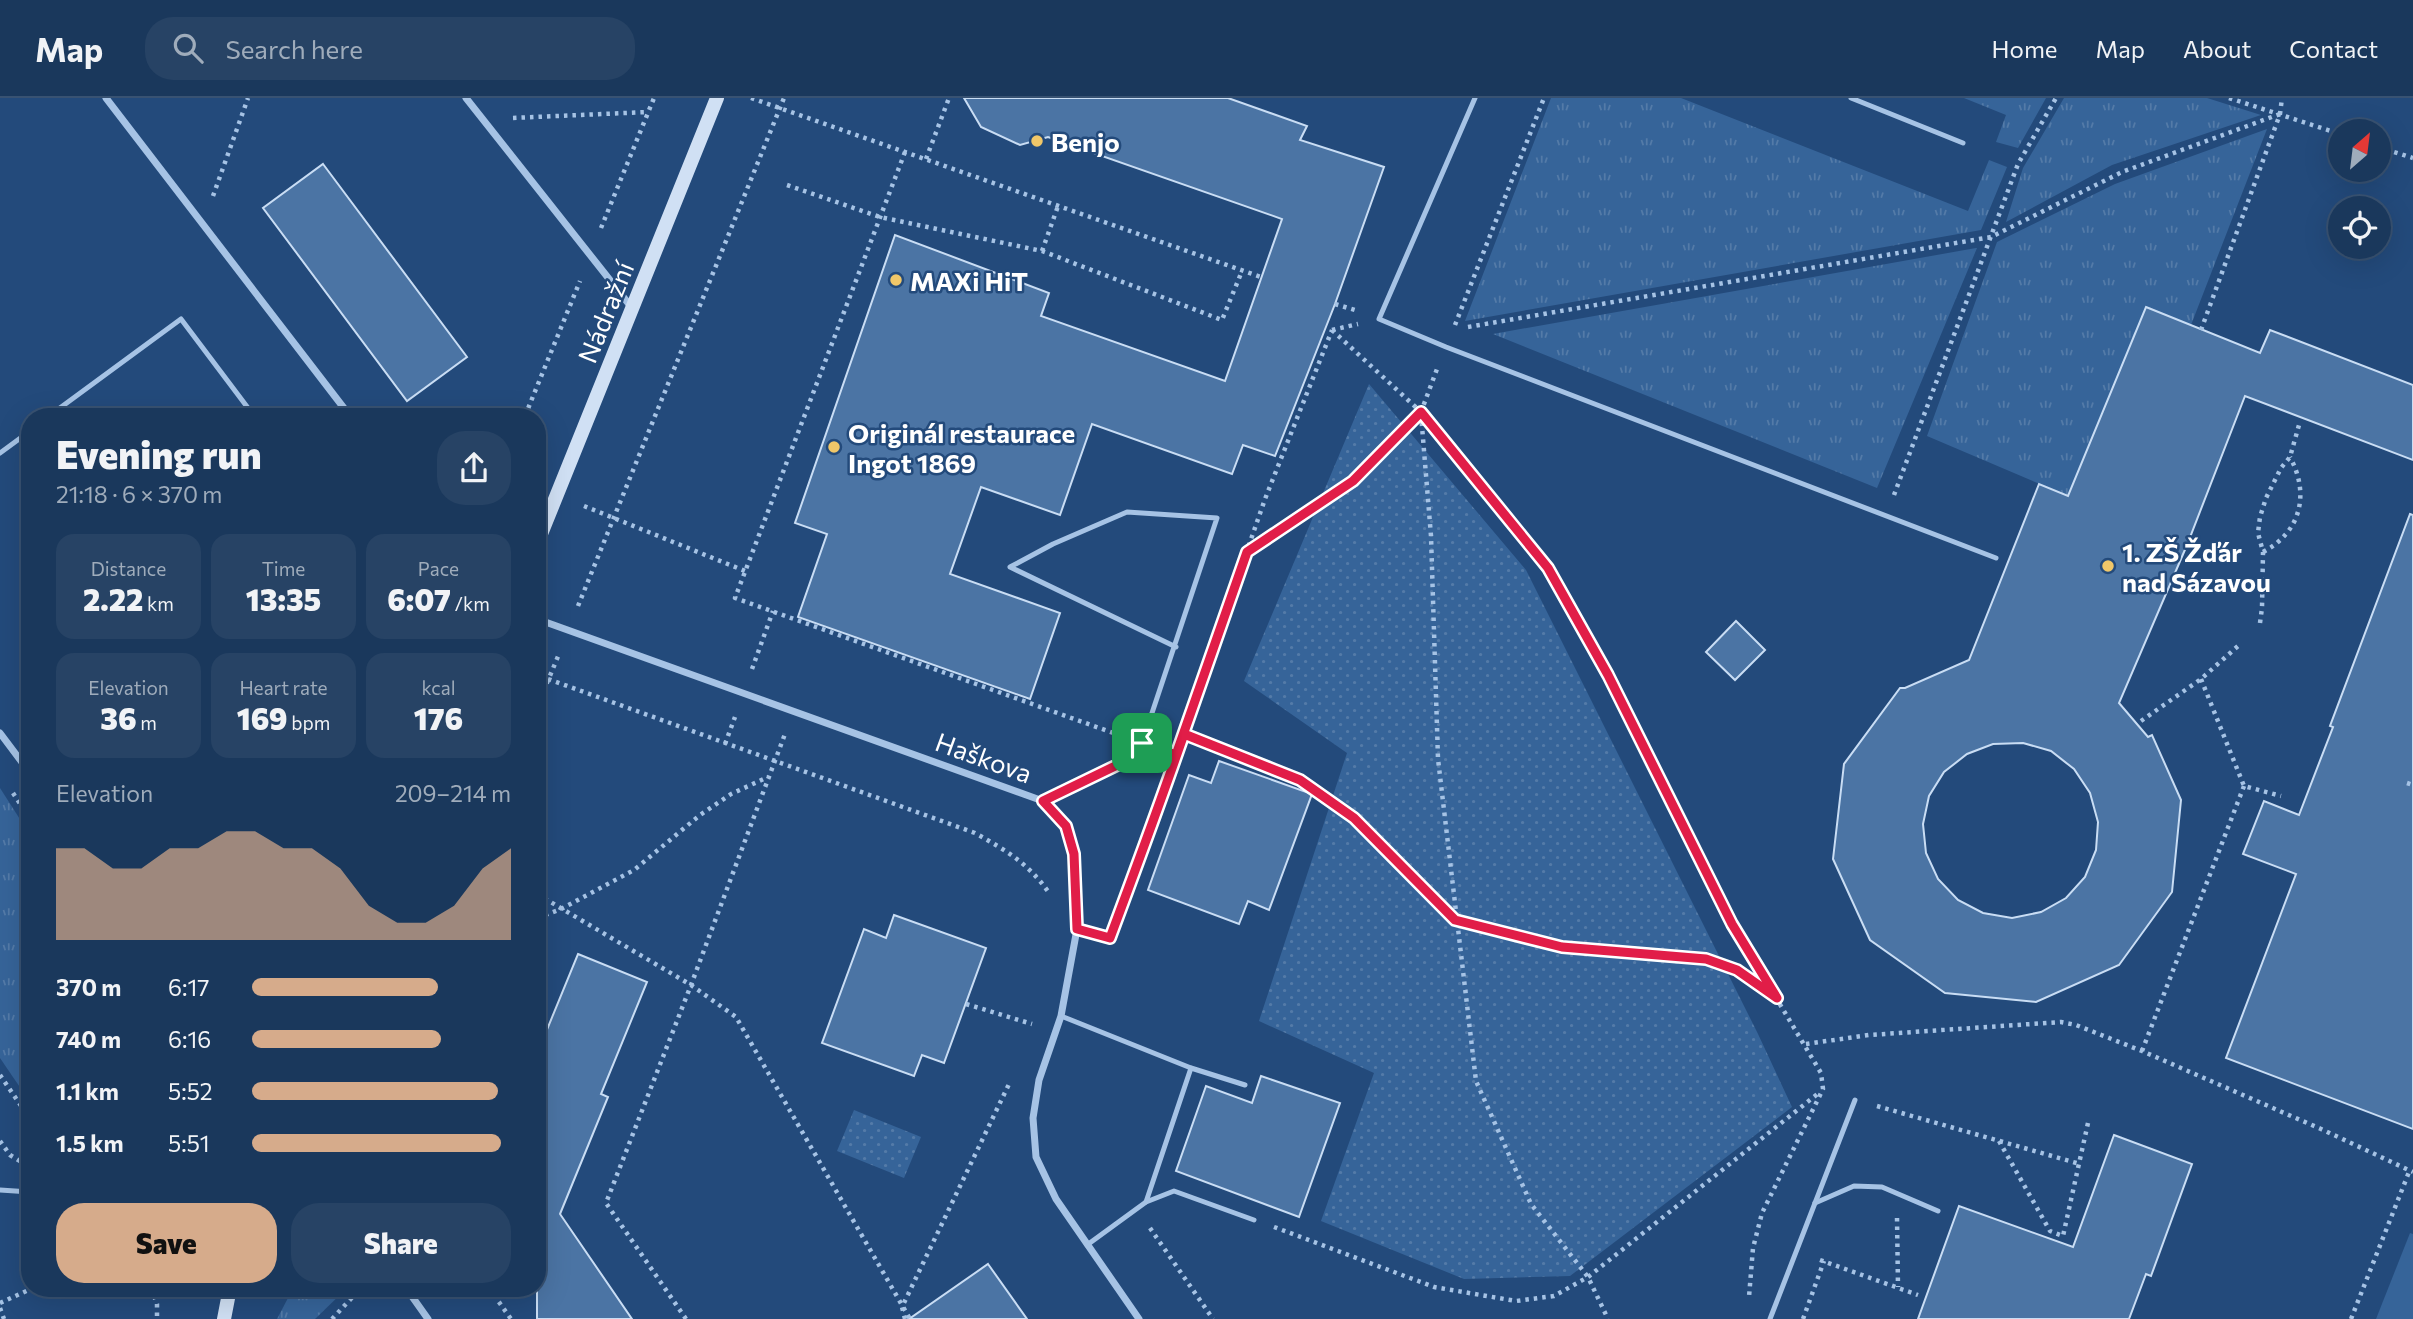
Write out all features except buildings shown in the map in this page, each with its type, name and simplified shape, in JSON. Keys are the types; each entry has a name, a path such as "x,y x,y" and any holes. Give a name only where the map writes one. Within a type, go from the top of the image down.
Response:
{"street":[{"path":"106,98 344,408"},
{"path":"466,98 632,309"},
{"name":"Nádražní","path":"546,522 717,98"},
{"name":"Haškova","path":"546,622 1043,801 1066,826 1074,854 1077,929 1061,1016 1039,1080 1033,1118 1036,1157 1056,1199 1139,1319"},
{"path":"0,733 21,761"},
{"path":"224,1319 228,1297"},
{"path":"412,1297 428,1319"}],"lane":[{"path":"1475,98 1379,318 1446,347 1996,558"},
{"path":"1851,98 1963,143"},
{"path":"60,408 181,319 248,408"},
{"path":"0,453 21,438"},
{"path":"1043,801 1138,755 1176,647 1217,518 1127,512 1053,544 1010,567 1176,647"},
{"path":"1061,1016 1191,1068 1245,1085"},
{"path":"1146,1202 1191,1068"},
{"path":"1770,1319 1856,1100"},
{"path":"1815,1203 1854,1186 1882,1187 1938,1211"},
{"path":"0,1190 21,1191"},
{"path":"1087,1245 1146,1202 1174,1191 1254,1220"}],"path":[{"path":"203,223 248,98"},
{"path":"751,98 1261,277"},
{"path":"546,685 784,98"},
{"path":"926,159 948,98"},
{"path":"1545,98 1453,330 1991,237 2122,172 2280,114"},
{"path":"1886,517 2018,164 2056,98"},
{"path":"2229,98 2328,130"},
{"path":"2202,330 2280,114 2282,98"},
{"path":"482,119 648,112"},
{"path":"2391,151 2413,158"},
{"path":"905,152 735,598 1176,755"},
{"path":"788,185 880,218 1042,250 1222,320 1242,271"},
{"path":"1042,250 1058,206"},
{"path":"1077,929 1110,938 1265,499 1332,330 1421,412 1548,568 1608,675 1732,924 1821,1073 1823,1090 1762,1213 1753,1248 1749,1307"},
{"path":"1247,552 1353,481 1421,412 1446,347"},
{"path":"1421,412 1431,536 1438,760 1476,1082 1531,1204 1588,1277 1608,1319"},
{"path":"2260,622 2263,552 2258,533 2260,517 2281,468 2290,457 2299,425"},
{"path":"2263,552 2276,545 2292,527 2301,499 2299,473 2290,457"},
{"path":"557,495 745,571"},
{"path":"2141,721 2201,679 2238,646"},
{"path":"2142,1051 2244,786 2201,679"},
{"path":"548,680 975,833 1014,856 1035,873 1050,894 1054,906"},
{"path":"686,1319 606,1203 794,711"},
{"path":"1184,734 1300,780 1354,818 1455,920 1562,947 1706,959 1737,970 1777,998"},
{"path":"546,915 634,870 669,839 731,794 769,777"},
{"path":"6,784 21,806"},
{"path":"2244,786 2281,796"},
{"path":"546,900 691,985 736,1017 908,1319"},
{"path":"966,1004 1032,1025"},
{"path":"1028,1036 1037,1014"},
{"path":"1806,1044 1869,1035 2061,1022 2076,1025 2321,1129 2411,1172 2351,1319"},
{"path":"902,1307 1015,1071"},
{"path":"0,1075 21,1106"},
{"path":"1254,1220 1434,1287 1516,1301 1554,1296 1588,1277 1823,1090"},
{"path":"1856,1100 2080,1164"},
{"path":"1998,1140 2050,1231 2063,1236 2088,1123"},
{"path":"0,1141 10,1156 21,1162"},
{"path":"1896,1193 1898,1287"},
{"path":"1136,1209 1213,1319"},
{"path":"1803,1319 1824,1261 1918,1295"},
{"path":"4,1319 0,1306 21,1295"},
{"path":"154,1297 157,1304 156,1319"},
{"path":"332,1319 353,1297"},
{"path":"495,1297 511,1319"}],"green space":[{"path":"1551,98 1681,98 1968,211 1989,160 2007,167 1981,230 1465,321"},
{"path":"1964,98 2046,98 2018,148 1996,142 2006,115"},
{"path":"2064,98 2207,98 2261,115 2112,165 2006,222 2023,168"},
{"path":"2267,129 2191,325 2146,308 2068,496 1927,436 1997,242 2115,184"},
{"path":"1976,248 1877,488 1493,334"},
{"path":"1369,384 1526,570 1792,1107 1570,1276 1464,1279 1321,1221 1374,1073 1259,1021 1347,753 1244,681"},
{"path":"0,788 21,821 21,1089 0,1058"},
{"path":"854,1110 921,1137 904,1178 837,1151"},
{"path":"2410,1233 2413,1234 2413,1319 2376,1319"},
{"path":"338,1297 315,1319 277,1319 288,1298"}],"place":[{"name":"Benjo","path":"1037,141"},
{"name":"MAXi HiT","path":"896,280"},
{"name":"Originál restaurace Ingot 1869","path":"834,447"},
{"name":"1. ZŠ Žďár nad Sázavou","path":"2108,566"}],"route":[{"path":"1421,412 1548,568 1608,675 1732,924 1777,998 1737,970 1706,959 1562,947 1455,920 1354,818 1300,780 1184,734 1110,938 1077,929 1074,854 1066,826 1043,801 1138,755 1142,743 1176,755 1247,552 1353,481 1421,412"}]}
